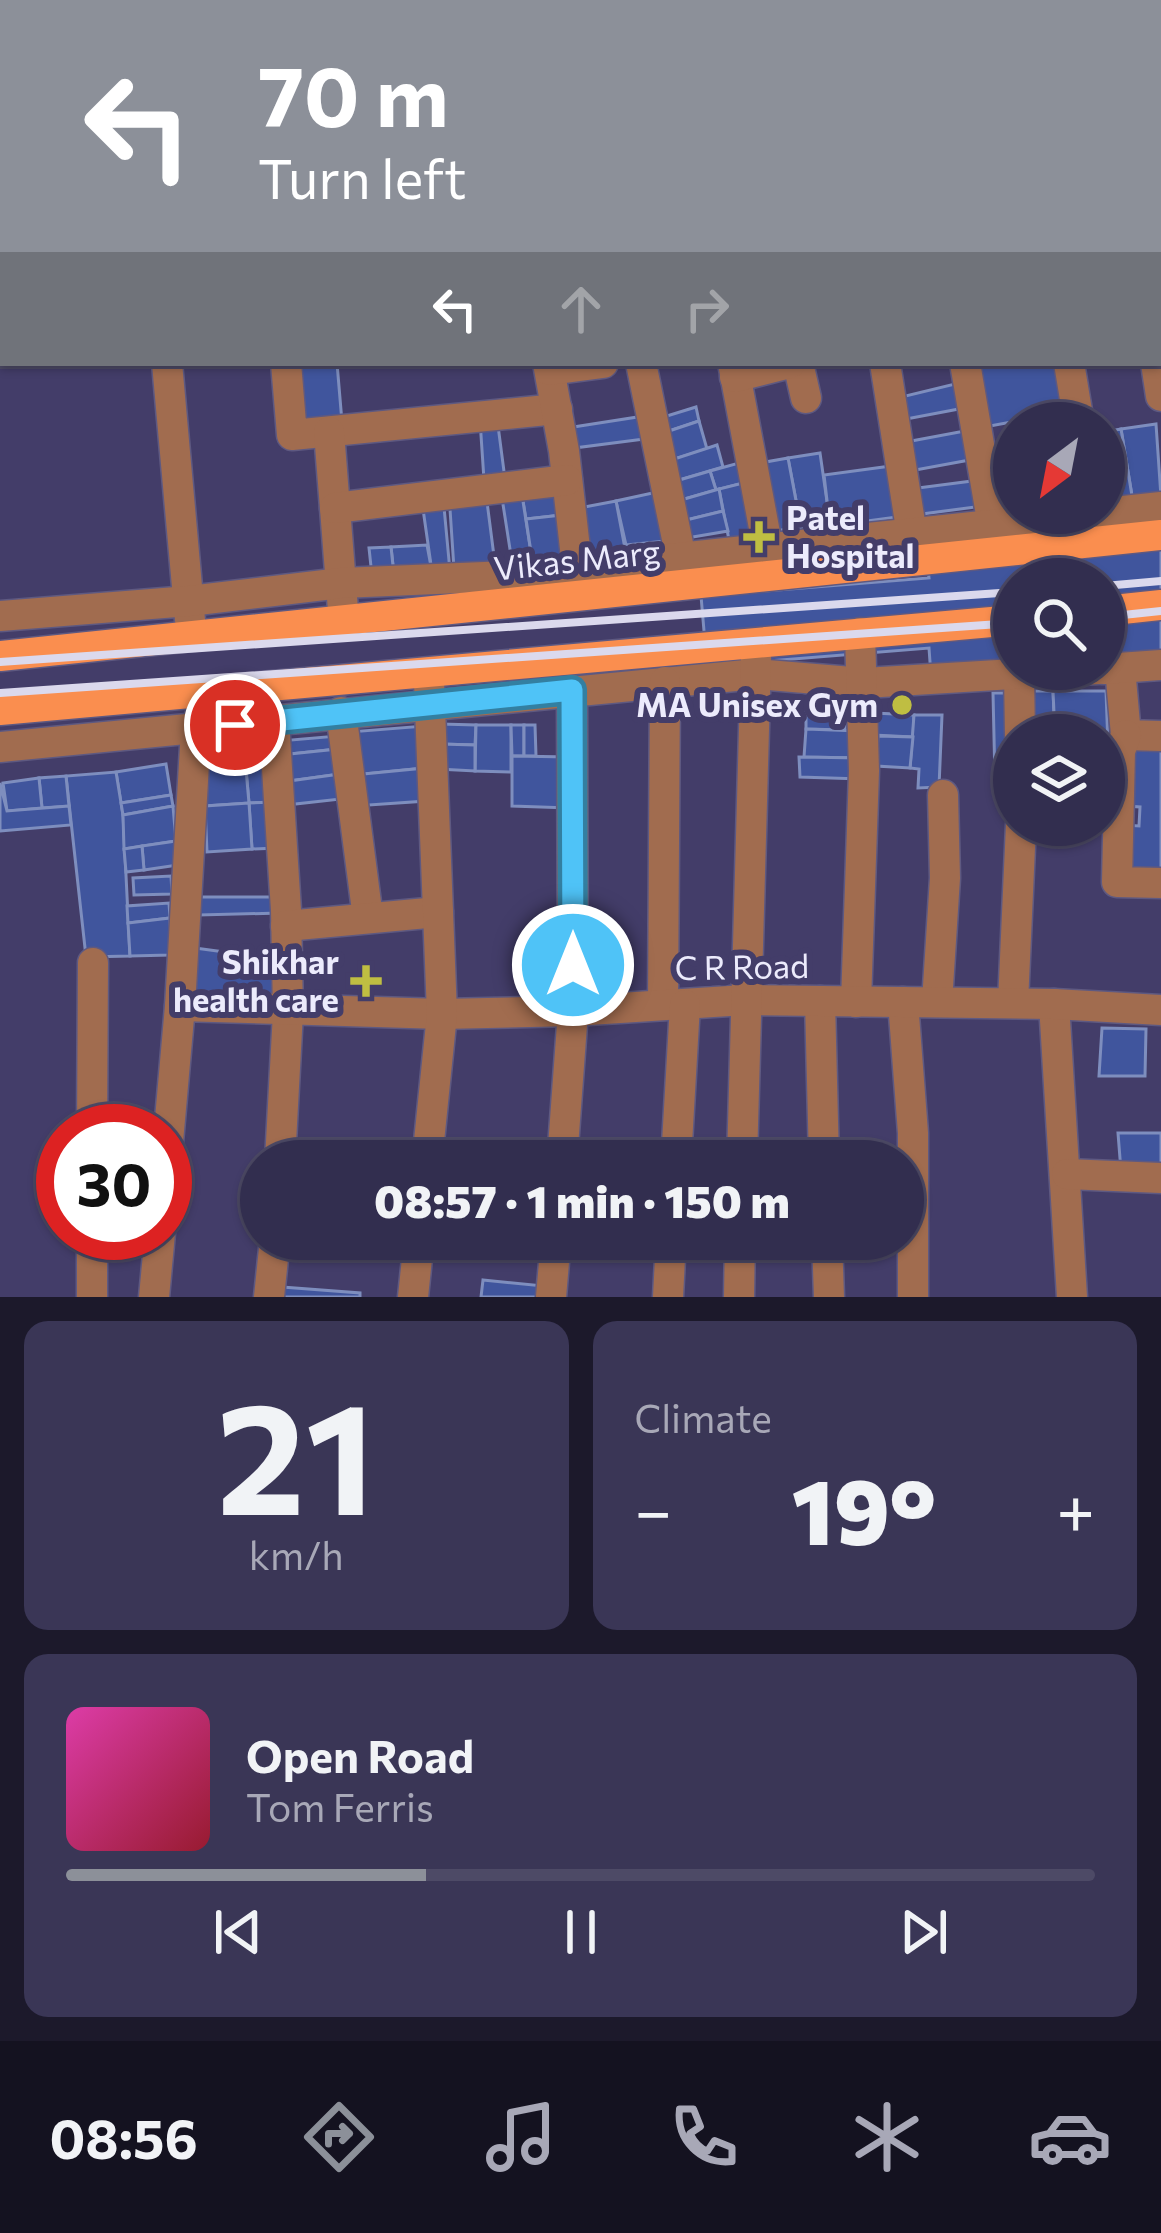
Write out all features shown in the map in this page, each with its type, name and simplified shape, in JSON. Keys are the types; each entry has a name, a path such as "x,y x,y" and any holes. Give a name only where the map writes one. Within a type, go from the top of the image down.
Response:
{"main road":[{"name":"Vikas Marg","path":"0,656 344,623 579,582 1161,536"},
{"path":"1125,609 1161,605"},
{"path":"0,710 207,692 429,687 757,642 993,622"}],"street":[{"path":"166,366 190,638"},
{"path":"286,366 292,435 557,409"},
{"path":"642,366 683,572 768,549 993,526 966,366"},
{"path":"768,366 734,370 768,549"},
{"path":"795,366 806,398"},
{"path":"885,366 912,535"},
{"path":"1070,366 1076,402"},
{"path":"1156,366 1161,396"},
{"path":"0,616 341,583 508,576 579,582 549,367"},
{"path":"328,432 344,623"},
{"path":"335,508 567,480"},
{"path":"1125,511 1161,507"},
{"path":"856,1002 864,683 860,632"},
{"path":"742,1140 757,642"},
{"path":"1125,667 1161,665"},
{"path":"0,747 341,712 429,687 572,690 756,674 864,683 993,676"},
{"path":"665,682 676,1140"},
{"path":"429,687 442,1014 429,1140"},
{"path":"564,1140 573,1011 572,690"},
{"path":"1113,690 1126,735 1120,751 1118,882 1161,883"},
{"path":"171,1104 196,729 207,692"},
{"path":"341,712 368,918"},
{"path":"274,721 286,926 281,1140"},
{"path":"1126,735 1161,736"},
{"path":"938,1002 945,878 943,795"},
{"path":"1013,1004 1020,846"},
{"path":"286,926 438,912"},
{"path":"92,1104 93,963"},
{"name":"C R Road","path":"180,1006 442,1014 745,1000 1161,1010"},
{"path":"820,1001 823,1140"},
{"path":"903,1002 913,1133 913,1297"},
{"path":"1054,1004 1072,1297"},
{"path":"1066,1174 1161,1178"},
{"path":"92,1260 92,1297"},
{"path":"154,1297 157,1260"},
{"path":"269,1297 273,1260"},
{"path":"413,1297 417,1260"},
{"path":"551,1297 554,1260"},
{"path":"668,1297 670,1260"},
{"path":"739,1297 740,1260"},
{"path":"828,1260 829,1297"}],"building":[{"path":"292,366 337,366 342,422 296,426"},
{"path":"980,366 1062,366 1068,402 993,402 993,425"},
{"path":"959,383 964,408 901,420 897,398"},
{"path":"696,407 699,421 660,434 657,419"},
{"path":"644,416 652,438 574,448 567,428"},
{"path":"497,418 505,479 484,480 480,420"},
{"path":"699,421 707,449 665,462 660,434"},
{"path":"1156,424 1161,497 1133,502 1125,428"},
{"path":"970,430 975,459 910,471 906,442"},
{"path":"717,445 723,467 669,483 665,462"},
{"path":"820,453 830,522 801,527 788,458"},
{"path":"1125,453 1133,502 1125,503"},
{"path":"788,458 801,527 775,531 760,463"},
{"path":"746,461 751,481 716,490 710,471"},
{"path":"891,466 897,517 830,526 824,475"},
{"path":"710,471 716,490 674,502 669,483"},
{"path":"980,480 983,506 914,515 910,489"},
{"path":"751,481 764,541 730,545 719,489"},
{"path":"719,489 723,511 678,522 674,502"},
{"path":"558,490 562,515 526,519 522,495"},
{"path":"657,492 666,541 626,545 616,501"},
{"path":"486,494 495,564 454,569 450,509"},
{"path":"522,495 532,559 512,562 502,498"},
{"path":"616,501 627,559 582,566 574,509"},
{"path":"444,507 450,571 432,572 423,509"},
{"path":"723,511 728,531 681,539 678,522"},
{"path":"562,515 566,555 532,559 526,519"},
{"path":"1161,543 1161,658 1125,661 1125,558 993,558 993,671 931,676 929,648 707,666 701,596 929,578 927,562"},
{"path":"427,545 432,572 394,575 391,547"},
{"path":"391,547 394,575 372,576 369,548"},
{"path":"1021,691 1053,691 1054,714 1022,714"},
{"path":"1053,691 1106,691 1107,714 1054,714"},
{"path":"993,693 1015,693 1015,714 993,714"},
{"path":"806,706 846,708 845,730 806,729"},
{"path":"874,713 914,715 913,737 873,735"},
{"path":"914,715 942,715 939,787 918,788 919,769 910,768"},
{"path":"440,724 476,725 475,745 440,744"},
{"path":"476,725 511,725 511,772 475,771"},
{"path":"511,725 524,725 524,756 512,756"},
{"path":"524,725 535,725 536,756 524,756"},
{"path":"424,726 425,768 353,775 349,732"},
{"path":"806,729 859,731 858,758 804,757"},
{"path":"337,736 338,749 280,755 279,741"},
{"path":"878,736 913,737 910,768 876,766"},
{"path":"1128,743 1161,744 1161,875 1124,874 1125,825 1139,826 1140,807 1126,806"},
{"path":"440,744 475,745 475,771 438,769"},
{"path":"270,745 274,802 249,803 244,747"},
{"path":"244,747 249,803 205,806 203,751"},
{"path":"338,749 340,774 282,782 280,755"},
{"path":"512,756 570,757 569,808 512,806"},
{"path":"799,757 862,758 861,779 800,777"},
{"path":"166,764 171,795 121,803 116,772"},
{"path":"425,768 426,801 355,806 353,775"},
{"path":"116,772 123,815 130,956 86,957 66,776"},
{"path":"340,774 341,799 286,805 282,782"},
{"path":"66,776 69,806 42,808 39,778"},
{"path":"39,778 42,808 7,811 3,783"},
{"path":"0,783 7,811 69,806 71,825 0,831"},
{"path":"171,795 173,806 123,815 121,803"},
{"path":"274,802 277,848 252,849 249,803"},
{"path":"249,803 252,849 207,852 205,806"},
{"path":"173,806 176,841 124,849 123,815"},
{"path":"176,841 178,865 144,870 142,846"},
{"path":"142,846 144,870 126,872 124,849"},
{"path":"171,876 172,894 134,895 133,878"},
{"path":"197,897 279,897 280,913 199,915"},
{"path":"169,903 170,918 128,923 127,906"},
{"path":"170,918 170,955 130,956 128,923"},
{"path":"195,948 277,959 275,1005 192,999"},
{"path":"1102,1028 1146,1029 1145,1076 1099,1076"},
{"path":"1118,1133 1161,1133 1161,1172 1121,1171"},
{"path":"483,1280 544,1286 543,1297 481,1297"},
{"path":"282,1287 360,1293 360,1297 281,1297"}],"railway":[{"path":"1125,584 1161,581"},
{"path":"0,662 993,593"},
{"path":"1125,615 1161,611"},
{"path":"0,693 993,624"}],"place":[{"name":"Patel Hospital","path":"759,537"},
{"name":"MA Unisex Gym","path":"902,705"},
{"name":"Shikhar health care","path":"366,981"}],"route":[{"path":"235,725 572,690 573,965"}]}
